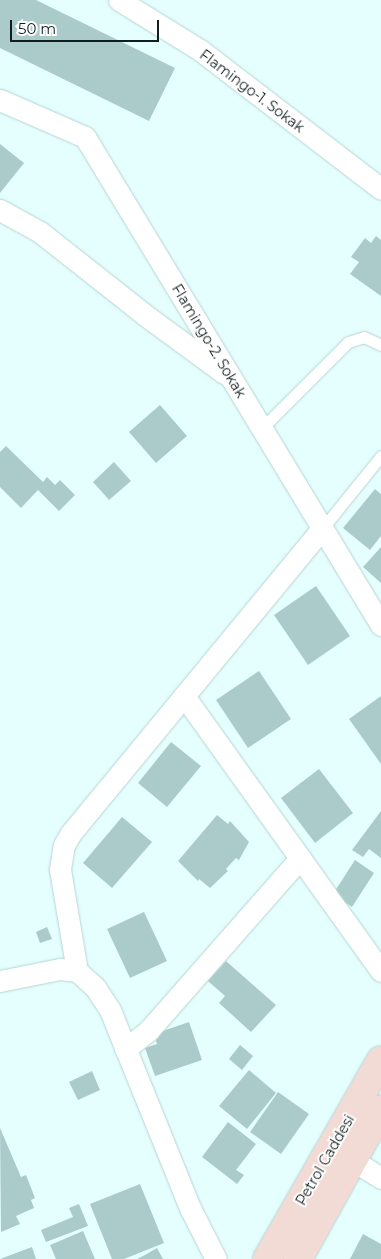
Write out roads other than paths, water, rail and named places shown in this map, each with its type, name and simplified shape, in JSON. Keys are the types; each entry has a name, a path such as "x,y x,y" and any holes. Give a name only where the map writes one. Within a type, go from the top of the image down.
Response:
{"main road":[{"name":"Petrol Caddesi","path":"267,1259 342,1154 381,1060"},
{"path":"298,1259 342,1154 381,1109"}],"street":[{"name":"Flamingo-1. Sokak","path":"118,0 200,50 381,189"},
{"name":"Flamingo-2. Sokak","path":"0,100 86,138 234,380 260,429 381,625"},
{"path":"0,210 40,232 145,315 234,380"},
{"path":"77,971 61,879 64,846 71,833 322,529"},
{"path":"184,696 381,971"},
{"path":"125,1049 149,1030 300,858"},
{"path":"0,981 60,969 77,971 95,987 110,1010 190,1208 216,1259"},
{"path":"342,1154 381,1178"}],"lane":[{"path":"260,429 348,342 364,337 381,345"},
{"path":"322,529 381,456"}]}
